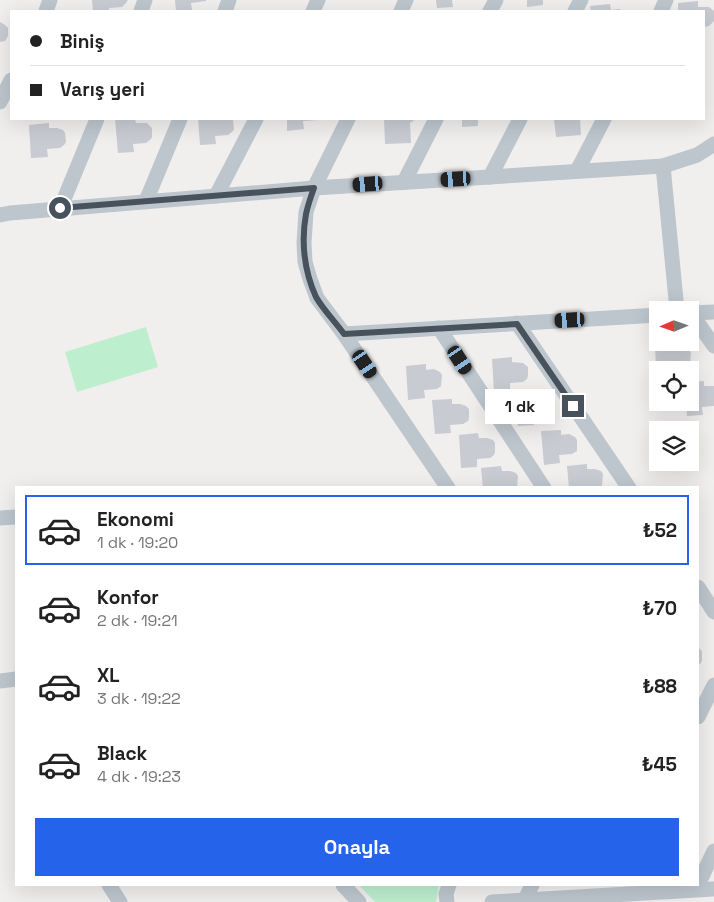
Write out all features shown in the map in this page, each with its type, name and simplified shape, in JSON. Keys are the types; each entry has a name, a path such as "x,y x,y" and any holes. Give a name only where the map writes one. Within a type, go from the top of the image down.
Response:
{"street":[{"path":"0,102 10,82"},
{"path":"60,208 97,120"},
{"path":"146,202 180,120"},
{"path":"216,196 255,120"},
{"path":"348,120 314,188 306,212 305,262 317,298 344,334 447,486"},
{"path":"404,182 435,120"},
{"path":"490,177 519,120"},
{"path":"577,171 603,120"},
{"path":"0,215 60,208 314,188 663,166 697,155 714,144"},
{"path":"663,166 684,301"},
{"path":"699,312 714,312"},
{"path":"344,334 649,316"},
{"path":"517,324 628,486"},
{"path":"439,328 543,486"},
{"path":"699,328 714,346"},
{"path":"0,518 15,517"},
{"path":"699,589 714,612"},
{"path":"0,681 15,680"},
{"path":"699,715 714,685"},
{"path":"699,881 714,851"},
{"path":"110,886 120,902"},
{"path":"343,886 359,902"},
{"path":"447,902 446,894 449,886"},
{"path":"524,900 531,886"},
{"path":"492,902 612,890 696,887 714,889"}],"green space":[{"path":"146,327 158,367 77,392 65,352"},
{"path":"360,886 439,886 436,902 375,902"}],"building":[{"path":"92,0 128,0 122,7 109,8 109,10 93,10"},
{"path":"175,0 206,0 191,3 192,10 176,10"},
{"path":"436,0 452,0 453,7 437,8"},
{"path":"527,0 543,0 543,5 527,7"},
{"path":"698,1 698,7 709,7 714,11 714,21 705,27 705,10 678,10 678,3"},
{"path":"610,4 611,10 591,10 590,6"},
{"path":"0,22 8,28 8,36 5,41 0,42"},
{"path":"115,120 135,120 136,123 147,123 152,128 151,139 146,143 133,144 134,152 118,153"},
{"path":"198,120 233,120 234,129 228,135 215,136 216,144 200,145"},
{"path":"287,120 318,120 303,121 304,129 287,131"},
{"path":"384,120 414,120 410,123 411,143 385,144"},
{"path":"462,120 478,120 478,126 462,127"},
{"path":"554,120 580,120 581,135 556,137"},
{"path":"49,123 49,128 63,130 66,142 60,148 47,149 48,157 31,158 29,125"},
{"path":"655,351 690,351 691,353 690,361 656,361"},
{"path":"512,357 512,362 523,363 528,367 527,379 523,382 510,383 510,391 494,392 492,359"},
{"path":"426,364 426,370 434,369 440,372 442,375 441,386 437,389 424,390 425,398 408,400 406,366"},
{"path":"699,381 704,381 704,386 714,386 714,406 702,407 703,415 687,416 687,411 699,411"},
{"path":"535,391 536,396 550,399 551,413 546,416 533,417 534,425 518,426 515,393"},
{"path":"452,399 452,404 460,404 469,409 468,421 463,424 450,425 451,433 435,434 432,400"},
{"path":"561,430 561,435 569,434 575,437 577,440 577,451 572,454 559,455 560,463 544,465 541,431"},
{"path":"478,433 479,438 493,440 495,443 494,455 490,458 477,459 477,467 461,468 459,435"},
{"path":"587,464 587,469 601,471 603,474 602,485 569,486 567,466"},
{"path":"501,466 502,471 516,473 518,476 517,486 483,486 481,468"},
{"path":"699,648 702,651 701,663 699,664"}],"route":[{"path":"60,208 314,188 306,212 305,262 317,298 344,334 517,324 573,406"}]}
